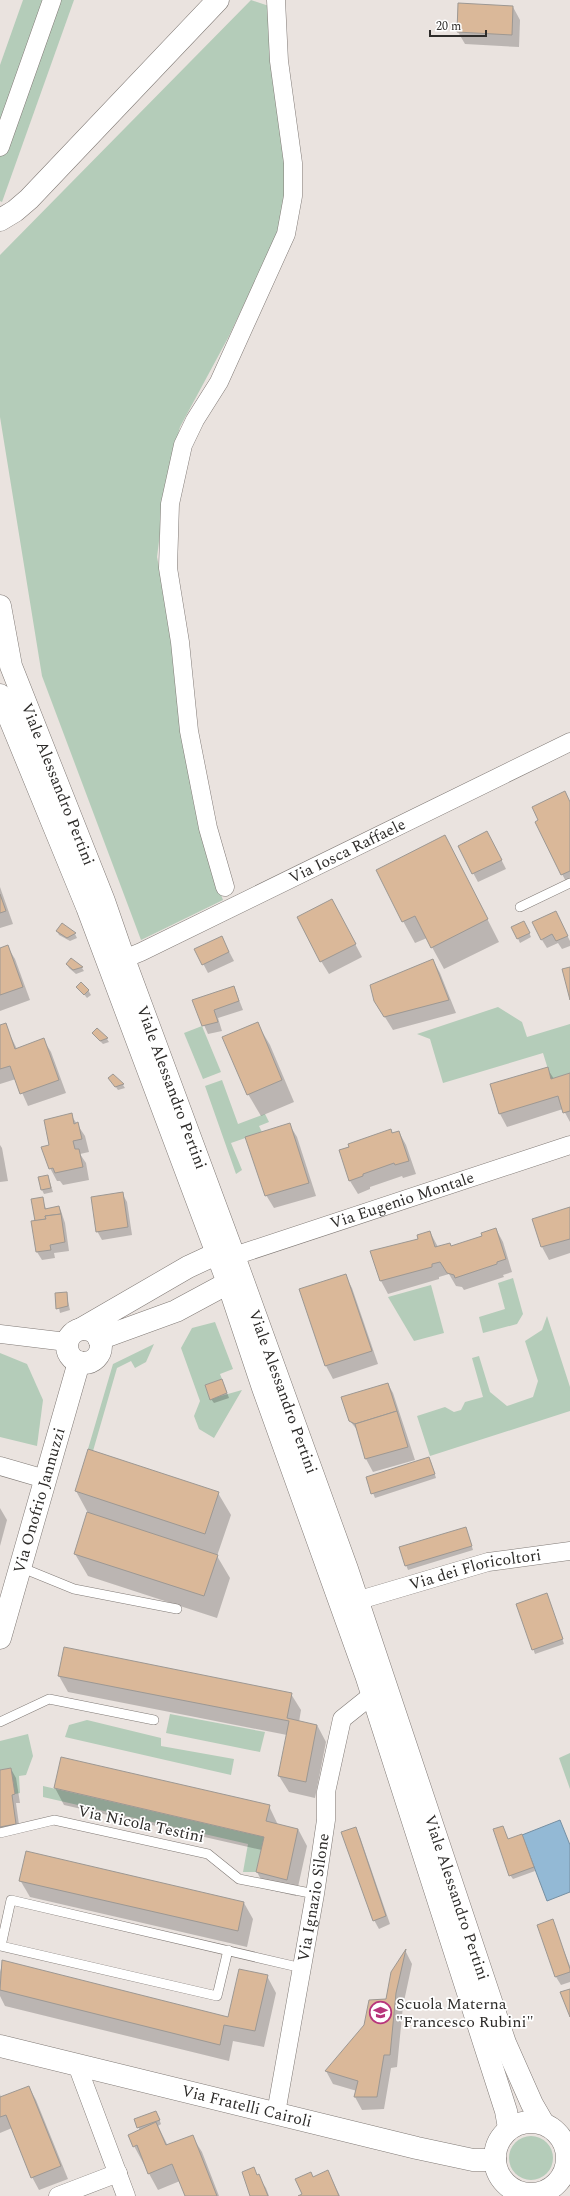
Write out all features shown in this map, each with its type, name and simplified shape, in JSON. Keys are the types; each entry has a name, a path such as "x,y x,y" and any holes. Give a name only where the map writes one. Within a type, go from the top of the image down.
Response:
{"main road":[{"path":"0,220 15,211 28,199 218,0"},
{"name":"Viale Alessandro Pertini","path":"0,606 11,666 104,901 225,1255 338,1570"},
{"name":"Viale Alessandro Pertini","path":"0,695 87,907 225,1255"},
{"path":"82,1336 101,1344 99,1355 90,1362 79,1362 70,1357 82,1336 188,1267 225,1255 228,1283 263,1388 338,1570 372,1669 372,1695 506,2111 509,2128"},
{"path":"82,1336 176,1311 228,1283"},
{"name":"Via Onofrio Jannuzzi","path":"0,1638 79,1362"},
{"name":"Viale Alessandro Pertini","path":"372,1669 505,2043 532,2104 543,2123"},
{"name":"Via Fratelli Cairoli","path":"0,2046 417,2148 473,2160 495,2160"},
{"path":"525,2122 543,2123 560,2135 569,2155 564,2184 539,2193 519,2194 502,2179 495,2160 496,2148 501,2137 509,2128 525,2122"}],"street":[{"path":"0,147 52,0"},
{"path":"226,886 208,828 188,731 180,642 168,568 170,511 176,472 183,445 219,382 286,234 293,196 293,163 278,61 276,0"},
{"name":"Via Iosca Raffaele","path":"124,958 141,952 570,742"},
{"name":"Via Eugenio Montale","path":"225,1255 570,1145"},
{"path":"0,1334 82,1336"},
{"path":"0,1466 45,1479"},
{"name":"Via dei Floricoltori","path":"349,1603 488,1562 570,1550"},
{"name":"Via Ignazio Silone","path":"276,2113 315,1894 326,1820 326,1792 342,1719 372,1695"},
{"path":"77,2065 126,2196"},
{"path":"68,2194 118,2173"}],"lane":[{"path":"520,907 570,882"},
{"path":"20,1567 74,1589 177,1609"},
{"path":"0,1722 49,1699 154,1720"},
{"name":"Via Nicola Testini","path":"0,1833 54,1820 208,1854 239,1879 315,1894"},
{"path":"228,1950 217,1996 1,1946 12,1900 228,1950 302,1968"}],"green space":[{"path":"23,0 74,0 2,202 0,201 0,65"},
{"path":"251,0 269,6 286,159 285,205 275,239 229,336 180,427 167,477 157,557 170,622 194,804 206,854 223,900 141,940 42,676 0,417 0,255"},
{"path":"498,1007 522,1022 527,1037 570,1024 570,1073 551,1079 543,1053 443,1083 430,1039 417,1034"},
{"path":"202,1026 221,1072 203,1079 184,1033"},
{"path":"222,1080 238,1124 265,1114 269,1122 259,1126 262,1132 231,1143 242,1170 236,1174 205,1086"},
{"path":"513,1278 523,1314 517,1324 483,1333 479,1317 505,1309 498,1283"},
{"path":"431,1285 444,1333 414,1341 388,1297"},
{"path":"547,1316 570,1387 570,1411 430,1456 417,1416 445,1407 454,1412 461,1410 465,1402 483,1397 472,1358 479,1356 490,1392 507,1406 533,1397 538,1381 525,1341 542,1330"},
{"path":"215,1322 233,1369 220,1374 222,1379 205,1385 210,1399 242,1390 214,1438 199,1429 194,1416 200,1401 181,1348 192,1328"},
{"path":"154,1344 146,1362 135,1368 131,1361 117,1368 93,1451 88,1449 113,1364"},
{"path":"0,1353 27,1364 43,1400 37,1446 0,1437"},
{"path":"170,1714 265,1732 260,1752 166,1733"},
{"path":"87,1720 161,1738 161,1746 234,1759 231,1775 65,1737 69,1725"},
{"path":"28,1734 33,1756 26,1775 19,1776 20,1793 15,1794 11,1768 0,1770 0,1741"},
{"path":"570,1753 570,1789 559,1758"},
{"path":"43,1786 264,1837 256,1872 243,1872 248,1844 43,1797"},
{"path":"531,2136 543,2140 549,2146 553,2158 549,2170 543,2176 531,2180 519,2176 513,2170 509,2158 513,2146 519,2140"}],"water":[{"path":"560,1820 570,1845 570,1892 547,1901 522,1835"}],"building":[{"path":"458,3 513,6 512,35 457,32"},
{"path":"565,791 570,802 570,871 561,875 535,822 538,820 532,807"},
{"path":"487,831 502,860 472,874 458,846"},
{"path":"445,835 488,919 431,948 415,916 402,922 376,870"},
{"path":"0,894 6,911 0,913"},
{"path":"332,899 356,944 320,962 297,917"},
{"path":"556,911 568,936 556,941 552,934 541,940 532,922"},
{"path":"524,921 530,933 517,939 511,927"},
{"path":"62,923 76,933 67,938 56,931"},
{"path":"222,936 229,952 202,965 194,949"},
{"path":"8,945 23,987 0,995 0,948"},
{"path":"71,958 83,967 73,970 66,964"},
{"path":"433,959 449,1000 384,1017 374,1001 370,985"},
{"path":"570,967 570,1000 562,969"},
{"path":"81,982 89,990 84,995 76,987"},
{"path":"234,986 239,1001 214,1010 218,1022 202,1026 192,1000"},
{"path":"258,1022 282,1080 247,1095 222,1037"},
{"path":"6,1023 15,1049 44,1038 59,1080 20,1094 10,1066 0,1069 0,1025"},
{"path":"97,1028 108,1038 100,1041 92,1033"},
{"path":"548,1067 551,1079 570,1073 570,1111 563,1113 558,1096 499,1114 490,1084"},
{"path":"113,1074 124,1084 115,1087 108,1078"},
{"path":"72,1113 74,1124 78,1122 82,1139 73,1141 75,1149 79,1149 83,1167 55,1173 53,1168 49,1169 41,1147 49,1145 44,1120"},
{"path":"290,1123 309,1183 265,1196 245,1137"},
{"path":"391,1129 392,1133 399,1131 409,1161 395,1165 394,1163 363,1174 363,1176 349,1181 339,1150 349,1147 348,1144"},
{"path":"48,1175 51,1188 41,1190 38,1177"},
{"path":"123,1192 128,1227 96,1232 91,1197"},
{"path":"43,1197 45,1209 59,1206 61,1214 45,1216 46,1219 35,1221 31,1199"},
{"path":"570,1207 570,1239 541,1247 532,1219"},
{"path":"61,1214 65,1242 50,1245 51,1250 36,1252 31,1221 46,1219 45,1216"},
{"path":"496,1228 506,1259 497,1262 497,1264 455,1278 454,1275 447,1273 440,1262 432,1264 432,1267 380,1281 370,1251 418,1239 417,1235 430,1231 435,1247 450,1243 451,1246 482,1236 481,1233"},
{"path":"346,1274 372,1351 325,1366 299,1289"},
{"path":"67,1292 68,1306 56,1309 55,1293"},
{"path":"222,1379 227,1393 210,1400 205,1385"},
{"path":"388,1383 397,1411 355,1424 349,1421 341,1397"},
{"path":"397,1411 408,1447 365,1459 355,1424"},
{"path":"88,1449 219,1492 205,1534 75,1491"},
{"path":"429,1457 435,1474 371,1494 366,1477"},
{"path":"87,1512 218,1555 204,1596 74,1554"},
{"path":"466,1527 472,1546 405,1566 399,1547"},
{"path":"547,1593 563,1639 532,1650 516,1604"},
{"path":"64,1647 292,1693 287,1718 317,1725 306,1782 278,1776 289,1721 58,1676"},
{"path":"61,1757 270,1805 266,1821 298,1829 287,1880 256,1872 264,1837 54,1788"},
{"path":"11,1768 15,1794 12,1795 16,1824 0,1827 0,1770"},
{"path":"503,1826 508,1839 522,1834 534,1867 509,1876 493,1829"},
{"path":"356,1827 386,1916 373,1921 341,1832"},
{"path":"26,1851 244,1902 238,1931 19,1881"},
{"path":"553,1919 570,1969 570,1972 555,1977 537,1925"},
{"name":"Scuola Materna \"Francesco Rubini\"","path":"406,1949 396,1993 390,2055 384,2055 377,2097 354,2097 358,2081 325,2071 364,2025 369,2000 386,1999 391,1972"},
{"path":"2,1960 228,2017 239,1969 268,1975 255,2031 224,2025 220,2045 0,1990"},
{"path":"570,1989 570,2017 560,1992"},
{"path":"29,2086 61,2166 31,2178 6,2115 0,2117 0,2097"},
{"path":"156,2111 160,2120 137,2128 134,2119"},
{"path":"156,2122 166,2145 193,2135 217,2196 185,2196 172,2164 148,2174 137,2145 133,2147 128,2135"},
{"path":"254,2167 257,2175 259,2174 268,2196 250,2196 242,2172"},
{"path":"328,2170 339,2196 298,2196 302,2194 295,2179 311,2172 313,2177"}],"place":[{"name":"Scuola Materna \"Francesco Rubini\"","path":"381,2013"}]}
